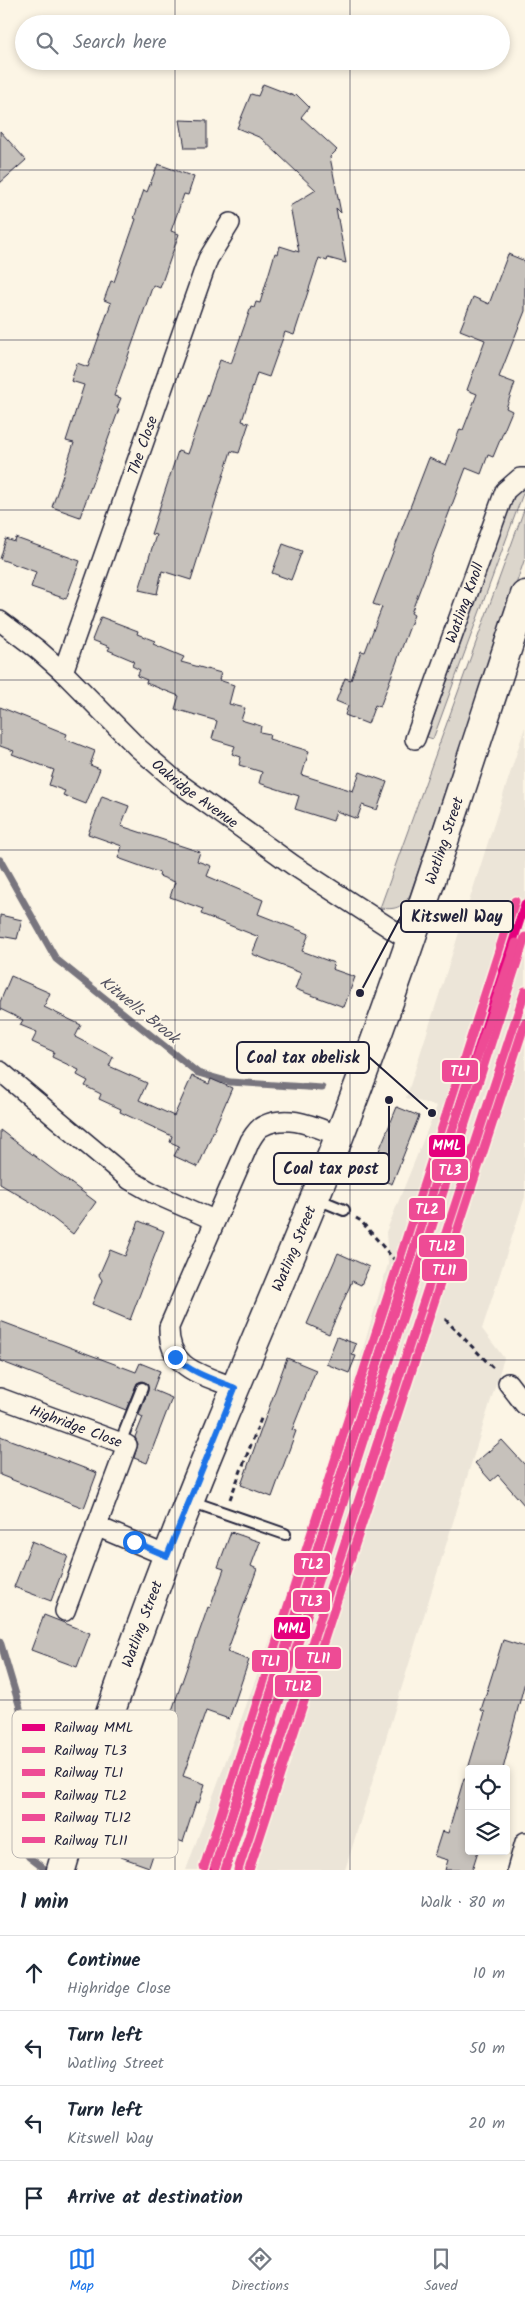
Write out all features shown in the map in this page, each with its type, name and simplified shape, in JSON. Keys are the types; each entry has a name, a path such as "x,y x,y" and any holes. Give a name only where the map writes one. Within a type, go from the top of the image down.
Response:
{"main road":[{"name":"Watling Street","path":"111,1710 189,1500 340,1136 410,941 525,595"}],"street":[{"name":"The Close","path":"63,672 208,259 230,223"},
{"name":"Watling Knoll","path":"416,739 505,491 520,478 525,478"},
{"name":"Oakridge Avenue","path":"0,621 37,649 63,672 137,747 177,782 293,865 410,941"},
{"path":"0,1071 130,1180 153,1194 214,1220"},
{"path":"235,1388 182,1365 175,1357 169,1338 169,1327 250,1140 261,1126 282,1120 305,1123 340,1136"},
{"path":"508,1383 525,1405"},
{"name":"Highridge Close","path":"0,1398 127,1445 65,1611"},
{"path":"96,1526 167,1556"},
{"path":"517,1870 525,1842"}],"lane":[{"path":"314,1198 344,1210"},
{"path":"120,1443 142,1388"},
{"path":"189,1500 285,1534"}],"path":[{"path":"344,1210 361,1221 404,1271"},
{"path":"445,1319 508,1383"},
{"path":"225,1513 262,1416"}],"shaded area":[{"path":"525,488 433,739 427,737 510,505 516,494"},
{"path":"525,507 525,558 410,895 398,907 390,909 380,908"},
{"path":"525,727 525,1197 482,1329 504,1358 345,1870 186,1870 308,1536 388,1264 386,1232 437,1106 406,1098"}],"building":[{"path":"263,84 294,96 296,94 309,107 301,117 337,150 330,157 341,213 336,208 346,263 328,258 327,261 319,258 294,335 285,332 269,377 257,373 242,421 249,423 239,453 231,451 191,580 162,571 157,594 139,590 156,535 151,534 178,451 187,454 220,360 231,364 251,307 254,308 256,302 260,303 275,253 278,254 280,246 299,252 290,206 316,190 261,138 237,128 251,94 258,96"},
{"path":"180,120 207,121 207,148 185,148"},
{"path":"0,131 26,160 0,183"},
{"path":"158,164 194,177 188,195 184,194 171,231 179,234 160,288 153,285 114,396 121,398 117,408 119,409 80,517 52,507 74,443 66,441 84,385 71,381 77,363 88,367 111,303 104,300 111,281 114,282 144,190 147,192"},
{"path":"508,254 525,261 525,311 499,377 515,383 506,408 512,411 493,457 488,455 481,474 466,468 411,613 414,615 380,707 375,705 368,724 345,715 348,706 336,701 345,678 351,680 361,651 365,652 382,607 373,604 429,458 446,465 460,429 463,430 477,394 467,390 485,340 460,330 473,297 489,304"},
{"path":"16,538 80,561 66,599 31,587 36,572 0,559 6,539 15,542"},
{"path":"283,544 302,551 291,580 272,573"},
{"path":"101,617 138,631 137,634 155,641 153,644 184,657 181,662 221,673 219,680 234,685 229,704 245,708 241,720 261,726 260,732 270,734 269,739 309,751 302,775 353,791 360,772 387,782 377,810 362,805 357,819 336,811 333,821 295,809 299,796 259,783 262,772 239,765 241,757 232,754 235,746 212,739 217,721 175,709 179,696 146,683 147,680 137,676 140,670 132,666 134,661 108,650 110,647 92,640"},
{"path":"0,707 67,734 65,739 95,751 90,765 100,769 86,804 63,795 65,791 49,785 54,770 12,754 14,751 0,746"},
{"path":"102,796 129,806 121,826 200,852 197,861 211,866 207,876 263,900 258,914 309,934 302,951 334,963 332,969 355,977 344,1007 295,989 301,973 252,954 259,937 201,914 203,909 170,897 175,882 159,876 160,873 118,858 122,846 88,834"},
{"path":"0,915 22,920 17,939 0,936"},
{"path":"11,976 50,993 44,1007 81,1025 75,1037 113,1057 109,1066 147,1083 139,1100 174,1116 192,1076 209,1084 211,1079 232,1088 198,1167 174,1156 179,1146 170,1142 172,1136 120,1112 121,1109 99,1099 101,1094 85,1086 88,1081 77,1075 79,1070 52,1057 54,1052 32,1042 37,1032 20,1025 23,1020 0,1009 0,1002"},
{"path":"397,1107 419,1116 392,1184 369,1175"},
{"path":"0,1130 96,1202 73,1234 34,1204 0,1184"},
{"path":"139,1221 164,1231 130,1320 92,1304 102,1280 99,1275 110,1250 125,1256"},
{"path":"338,1253 369,1267 361,1285 352,1281 329,1334 307,1324"},
{"path":"0,1321 136,1372 140,1363 160,1371 153,1390 172,1398 147,1463 134,1458 138,1444 135,1437 143,1417 139,1415 148,1391 147,1383 142,1381 137,1383 126,1410 0,1361"},
{"path":"337,1337 356,1344 352,1355 356,1356 349,1373 326,1364"},
{"path":"287,1358 316,1370 292,1430 296,1431 272,1497 241,1485"},
{"path":"0,1436 97,1473 84,1508 0,1475"},
{"path":"502,1440 525,1465 525,1506 498,1475 491,1481 475,1463"},
{"path":"231,1532 260,1542 251,1566 257,1569 227,1652 249,1660 229,1719 206,1711 183,1776 205,1784 199,1803 196,1802 183,1842 178,1840 178,1710 172,1710 208,1607 210,1608 224,1569 218,1567"},
{"path":"32,1541 68,1556 51,1601 14,1587"},
{"path":"44,1615 90,1633 77,1667 31,1650"},
{"path":"503,1640 525,1647 525,1682 504,1765 469,1765 485,1712 481,1710"},
{"path":"465,1778 465,1855 477,1855 472,1870 445,1870 448,1860 434,1856 442,1831 448,1833"},
{"path":"124,1858 152,1858 149,1867"}],"waterway":[{"name":"Kitwells Brook","path":"0,860 56,959 198,1073 230,1082 322,1088"},
{"path":"0,1641 20,1710"},
{"path":"30,1858 46,1870"}],"rail line":[{"name":"TL1","path":"204,1867 515,901"},
{"name":"MML","path":"214,1870 525,904"},
{"name":"TL3","path":"225,1870 525,937"},
{"name":"TL2","path":"215,1867 454,1124 516,943"},
{"name":"TL12","path":"238,1870 525,991"},
{"name":"TL11","path":"249,1870 525,1023"}],"place":[{"name":"Kitswell Way","path":"360,993"},
{"name":"Coal tax post","path":"389,1100"},
{"name":"Coal tax obelisk","path":"432,1113"}],"route":[{"path":"134,1542 167,1556 235,1388 182,1365 175,1357"}]}
